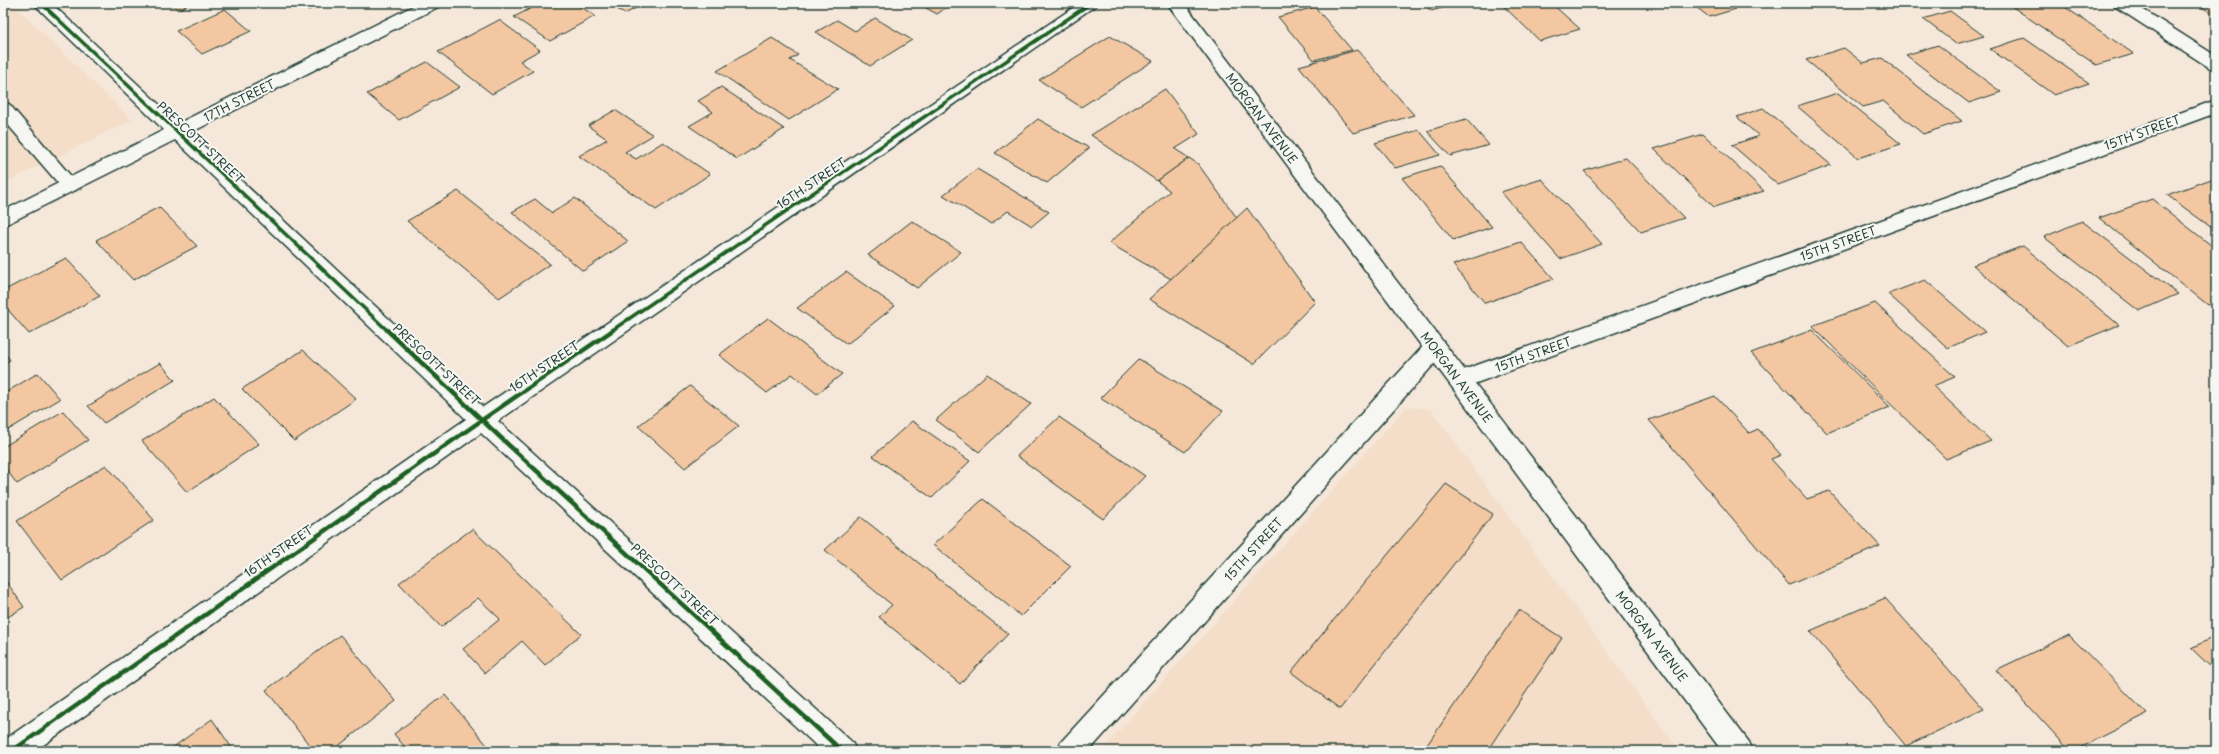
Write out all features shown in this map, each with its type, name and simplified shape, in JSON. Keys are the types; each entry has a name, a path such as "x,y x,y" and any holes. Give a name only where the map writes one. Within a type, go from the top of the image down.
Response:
{"street":[{"name":"PRESCOTT STREET","path":"40,3 482,420 842,751"},
{"name":"17TH STREET","path":"3,219 432,3"},
{"name":"16TH STREET","path":"12,751 482,420 1091,3"},
{"name":"MORGAN AVENUE","path":"1175,3 1738,751"},
{"path":"2122,3 2216,64"},
{"name":"15TH STREET","path":"1460,380 2216,106"},
{"name":"15TH STREET","path":"1071,751 1435,348"}],"lane":[{"path":"3,108 70,186"}],"shaded area":[{"path":"3,3 12,3 132,120 3,184"},
{"path":"1406,407 1431,409 1679,751 1101,751"}],"building":[{"path":"170,3 192,3 178,10"},
{"path":"300,3 325,3 309,10"},
{"path":"541,3 575,3 595,16 550,41 514,17"},
{"path":"608,3 645,3 625,14"},
{"path":"917,3 953,3 937,14"},
{"path":"1423,3 1461,3 1431,11"},
{"path":"1500,3 1551,3 1580,29 1540,41"},
{"path":"1691,3 1728,3 1736,9 1709,17"},
{"path":"2007,3 2059,3 2134,54 2096,65"},
{"path":"2184,3 2216,3 2216,16 2197,4 2190,7"},
{"path":"1315,7 1352,50 1314,60 1278,17"},
{"path":"225,9 251,31 202,54 176,31"},
{"path":"1950,11 1984,36 1956,44 1923,19"},
{"path":"875,18 912,40 870,66 816,32 837,20 855,31"},
{"path":"499,20 540,50 520,61 533,71 492,94 438,52"},
{"path":"1110,36 1153,61 1081,107 1039,80"},
{"path":"772,38 798,55 790,60 838,89 789,120 717,71"},
{"path":"2024,38 2089,83 2054,95 1990,49"},
{"path":"1938,45 2001,92 1969,103 1906,55"},
{"path":"1844,48 1863,63 1882,58 1962,121 1923,134 1883,101 1863,107 1806,60"},
{"path":"1357,50 1414,115 1353,133 1299,66"},
{"path":"427,62 460,87 399,120 367,94"},
{"path":"721,87 784,129 737,159 689,126 713,112 698,101"},
{"path":"1165,89 1199,134 1175,149 1189,158 1157,181 1091,135"},
{"path":"1838,93 1901,144 1858,158 1797,106"},
{"path":"1763,108 1831,165 1778,185 1732,145 1759,136 1737,117"},
{"path":"615,110 653,135 625,152 636,159 663,142 710,174 656,210 579,156 607,139 588,126"},
{"path":"1038,119 1089,148 1047,183 995,153"},
{"path":"1466,119 1489,145 1450,156 1427,131"},
{"path":"1419,130 1440,155 1395,168 1375,143"},
{"path":"1703,134 1764,191 1714,207 1654,149"},
{"path":"1189,158 1198,164 1237,218 1171,279 1109,243 1170,191 1157,181"},
{"path":"1626,158 1684,218 1641,232 1584,171"},
{"path":"1440,166 1492,227 1453,240 1402,178"},
{"path":"977,169 1049,212 1032,226 1008,211 991,224 943,195"},
{"path":"2214,178 2216,180 2216,231 2167,195"},
{"path":"1542,179 1602,244 1560,259 1501,192"},
{"path":"458,191 550,264 499,298 407,221"},
{"path":"575,198 628,241 583,271 512,212 535,199 552,213"},
{"path":"2152,199 2216,249 2216,302 2208,305 2099,218"},
{"path":"159,207 197,246 133,280 96,240"},
{"path":"1247,208 1315,302 1254,364 1149,299"},
{"path":"912,221 961,252 917,288 868,255"},
{"path":"2082,221 2178,294 2139,311 2044,237"},
{"path":"1521,242 1554,279 1485,303 1453,265"},
{"path":"2023,246 2119,325 2068,346 1973,265"},
{"path":"66,258 100,296 29,334 3,304 3,291"},
{"path":"846,272 895,306 847,344 797,308"},
{"path":"1925,280 1985,332 1948,348 1888,294"},
{"path":"1875,303 1955,377 1933,386 1991,441 1946,459 1812,326"},
{"path":"768,318 842,374 817,394 792,374 767,393 719,355"},
{"path":"1812,330 1890,407 1827,433 1751,353"},
{"path":"303,350 356,399 294,441 242,389"},
{"path":"3,351 10,360 3,364"},
{"path":"1139,359 1223,411 1185,452 1100,398"},
{"path":"160,363 175,380 104,423 88,406"},
{"path":"38,373 60,399 3,433 3,394"},
{"path":"987,374 1031,404 979,452 936,420"},
{"path":"690,386 739,426 685,468 638,426"},
{"path":"1715,396 1749,433 1758,429 1781,455 1771,459 1807,499 1829,491 1880,546 1789,585 1649,420"},
{"path":"214,397 259,444 187,492 142,441"},
{"path":"63,411 88,440 17,484 3,465 3,447"},
{"path":"1059,417 1145,476 1103,519 1017,456"},
{"path":"912,421 970,461 932,498 873,456"},
{"path":"106,465 154,520 62,580 17,521"},
{"path":"1446,484 1493,514 1340,709 1291,672"},
{"path":"983,499 1071,566 1021,616 933,545"},
{"path":"861,517 1008,634 960,684 879,617 892,605 825,550"},
{"path":"472,529 581,634 545,665 522,641 485,673 463,649 500,619 478,598 441,627 399,583"},
{"path":"3,577 24,607 3,620"},
{"path":"1885,598 1984,709 1906,746 1810,631"},
{"path":"1519,610 1562,638 1487,751 1423,751"},
{"path":"340,635 396,701 332,751 314,751 266,690"},
{"path":"2069,635 2147,714 2074,751 2070,751 1996,670"},
{"path":"2216,636 2216,672 2191,648"},
{"path":"445,695 492,751 408,751 394,734"},
{"path":"212,719 234,751 168,751"}],"cycle path":[{"path":"41,3 501,438 842,751"},
{"path":"12,751 482,420 1091,3"}]}
